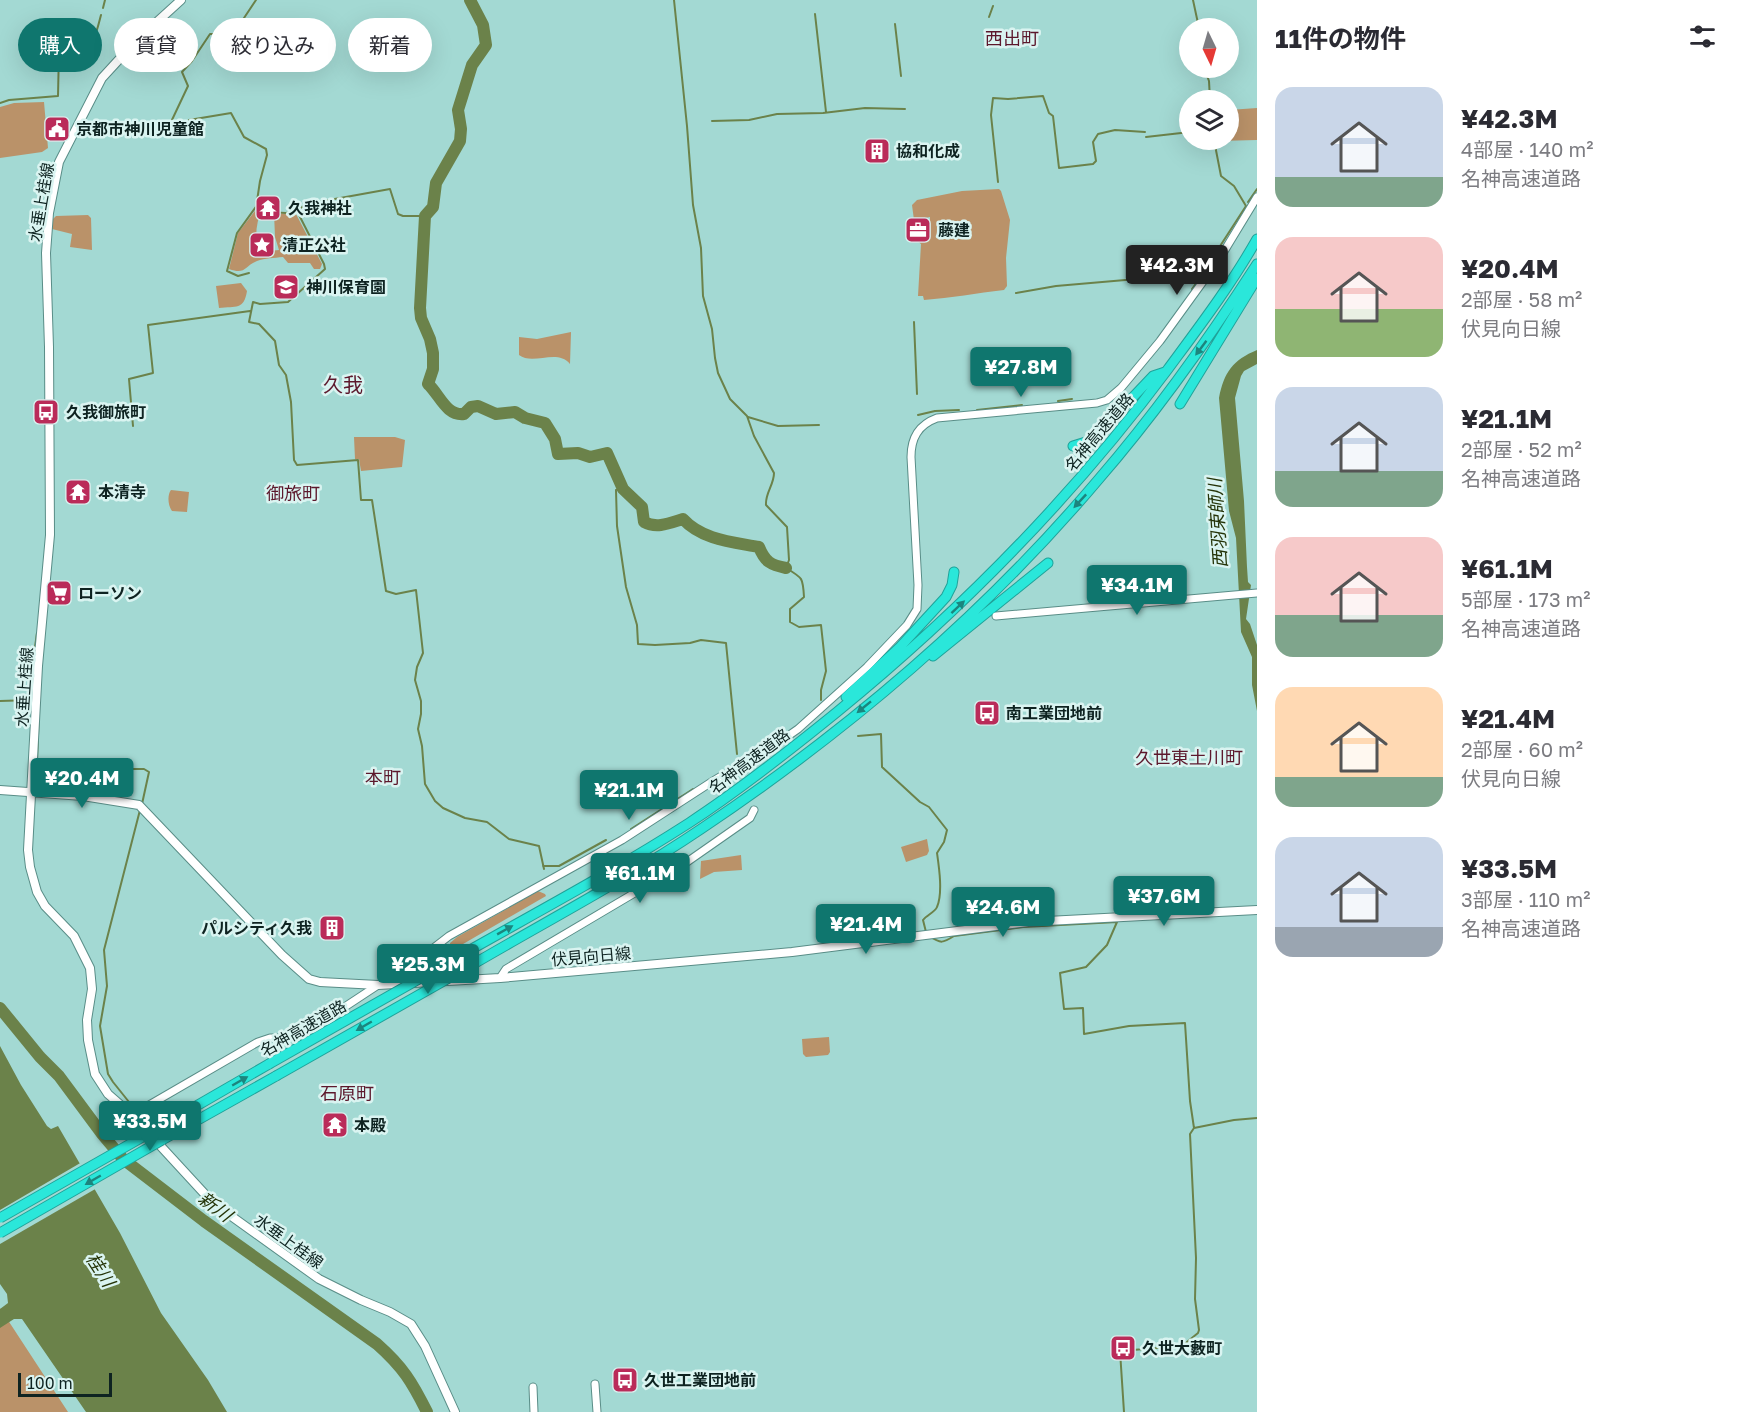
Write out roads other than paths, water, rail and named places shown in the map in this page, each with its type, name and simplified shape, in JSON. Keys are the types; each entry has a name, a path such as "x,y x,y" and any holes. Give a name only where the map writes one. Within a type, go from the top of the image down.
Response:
{"highway":[{"name":"名神高速道路","path":"0,1218 637,855 730,794 820,726 900,654 915,647 981,585 1070,491 1125,426 1204,321 1257,239"},
{"name":"名神高速道路","path":"0,1233 634,871 737,804 829,735 927,657 1031,554 1097,482 1143,426 1253,277"},
{"path":"1180,404 1253,277"},
{"path":"1073,446 1097,435 1153,376 1166,371"},
{"path":"927,657 938,653 1048,563"},
{"path":"900,654 908,639 946,597 952,585 954,572"}],"main road":[{"name":"水垂上桂線","path":"181,0 136,41 108,70 97,86 59,162 49,213 46,253 50,535 38,666 28,850 33,882 45,906 69,930 84,954 92,979 86,1030 92,1065 108,1094 132,1115 213,1203 319,1279 411,1324 425,1346 456,1412"},
{"name":"伏見向日線","path":"0,790 83,796 132,803 141,808 259,932 309,979 320,982 378,985 500,978 780,953 1028,922 1257,910"}],"street":[{"path":"132,1115 258,1042 270,1038 283,1038 337,1012 378,985 396,977 449,936 622,840 713,781 735,773 798,729 867,668 907,625 917,609 918,585 911,446 920,428 928,421 937,418 1097,403 1107,400 1120,388 1166,333 1220,258 1257,197"},
{"path":"996,616 1256,593"},
{"path":"500,978 506,969 687,862 750,818 754,810"},
{"path":"595,1384 597,1412"},
{"path":"533,1387 534,1412"}],"water":[{"path":"1257,350 1257,364 1244,371 1235,398 1248,582 1251,585 1246,619 1257,645 1257,711 1252,685 1252,657 1241,632 1236,538 1229,511 1219,398 1231,368 1242,358"},
{"name":"桂川","path":"0,1046 47,1126 51,1129 58,1126 120,1233 161,1313 208,1380 227,1412 86,1412 22,1319 14,1319 0,1328 0,1309 8,1303 7,1294 0,1284"}],"waterway":[{"path":"103,8 105,0"},
{"path":"183,121 171,122 188,86 182,72 210,34 228,42 256,0"},
{"path":"470,0 483,25 486,45 472,65 458,110 460,141 436,183 433,207 425,216 420,308 421,318 433,353 433,369 428,384 452,412 464,414 471,407 478,406 496,414 515,412 525,418 545,423 555,439 558,454 578,453 590,457 607,453 623,489 642,507 644,522 659,525 683,519 699,532 709,536 759,547 769,562 786,568"},
{"path":"674,0 693,205 701,248 703,296 712,329 718,373 730,399 747,416 754,436 774,473 766,505 787,527 789,560 786,568 801,579 803,586 804,597 790,609 790,622 799,627 821,625 826,671 821,700"},
{"path":"1193,0 1197,18"},
{"path":"989,17 993,6"},
{"path":"815,14 826,112"},
{"path":"0,103 9,100 58,96 59,49 93,39 101,15"},
{"path":"895,24 901,76"},
{"path":"1208,78 1209,90"},
{"path":"998,182 991,115 993,98 1043,96 1049,113 1053,116 1059,168 1093,164 1096,161 1093,142 1098,134 1115,130 1145,132"},
{"path":"712,121 749,120 777,114 823,113 865,108 905,109"},
{"path":"189,120 231,113 244,137 266,149 267,155 257,201 266,208 281,213 291,212 307,204 390,189 398,214 425,216"},
{"path":"1146,137 1179,133"},
{"path":"1202,274 1246,206 1234,186 1221,176 1216,150"},
{"path":"1248,202 1257,189"},
{"path":"249,273 238,276 227,271 237,233 258,204"},
{"path":"297,211 325,269 288,302 260,304 253,302 249,322 259,324 275,341 279,365 286,375 291,402 294,460 297,465 358,460 361,500 372,500 386,591 396,594 416,590 423,653 415,680 421,701 418,729 422,746 425,784 435,801 443,808 465,818 487,822 509,839 539,846 544,869"},
{"path":"1016,293 1056,286 1160,277"},
{"path":"1191,279 1200,278"},
{"path":"1192,289 1200,278"},
{"path":"133,426 129,379 153,373 148,325 250,311"},
{"path":"914,322 917,394"},
{"path":"1058,401 1072,399"},
{"path":"977,410 1022,405"},
{"path":"918,415 935,411 959,410"},
{"path":"748,417 778,426 819,425"},
{"path":"623,488 616,490 617,526 626,587 637,625 638,644 690,643 701,640 726,643 737,754"},
{"path":"31,678 29,668 33,661 37,633"},
{"path":"0,701 32,700"},
{"path":"39,710 37,761 93,769 144,769 149,772 142,804"},
{"path":"858,736 881,734 882,767 920,802 929,807 947,830 944,842 937,853 940,880 939,901 936,909 923,920 926,932"},
{"path":"631,829 693,789"},
{"path":"133,1107 108,1074 100,1026 107,986 104,950 140,810"},
{"path":"543,866 559,866 606,840"},
{"path":"929,936 942,942 954,936 1023,927 1117,922 1107,945 1086,967 1060,973 1064,1009 1083,1008 1084,1034 1129,1026 1185,1023 1194,1128 1257,1118"},
{"name":"新川","path":"0,1008 40,1057 59,1076 123,1159 204,1221 377,1344 406,1375 427,1412"},
{"path":"1124,1412 1120,1351 1182,1346 1199,1330 1195,1299 1196,1258 1190,1134 1194,1128"}],"place":[{"name":"京都市神川児童館","path":"57,129"},
{"name":"協和化成","path":"877,151"},
{"name":"久我神社","path":"268,208"},
{"name":"藤建","path":"918,230"},
{"name":"清正公社","path":"262,245"},
{"name":"神川保育園","path":"286,287"},
{"name":"久我御旅町","path":"46,412"},
{"name":"本清寺","path":"78,492"},
{"name":"ローソン","path":"59,593"},
{"name":"南工業団地前","path":"987,713"},
{"name":"パルシティ久我","path":"332,928"},
{"name":"本殿","path":"335,1125"},
{"name":"久世大藪町","path":"1123,1348"},
{"name":"久世工業団地前","path":"625,1380"}],"district":[{"name":"西出町","path":"1012,39"},
{"name":"久我","path":"343,385"},
{"name":"御旅町","path":"293,494"},
{"name":"久世東土川町","path":"1189,758"},
{"name":"本町","path":"383,778"},
{"name":"石原町","path":"347,1094"}],"water label":[{"name":"西羽束師川","path":"1218,523"}]}
